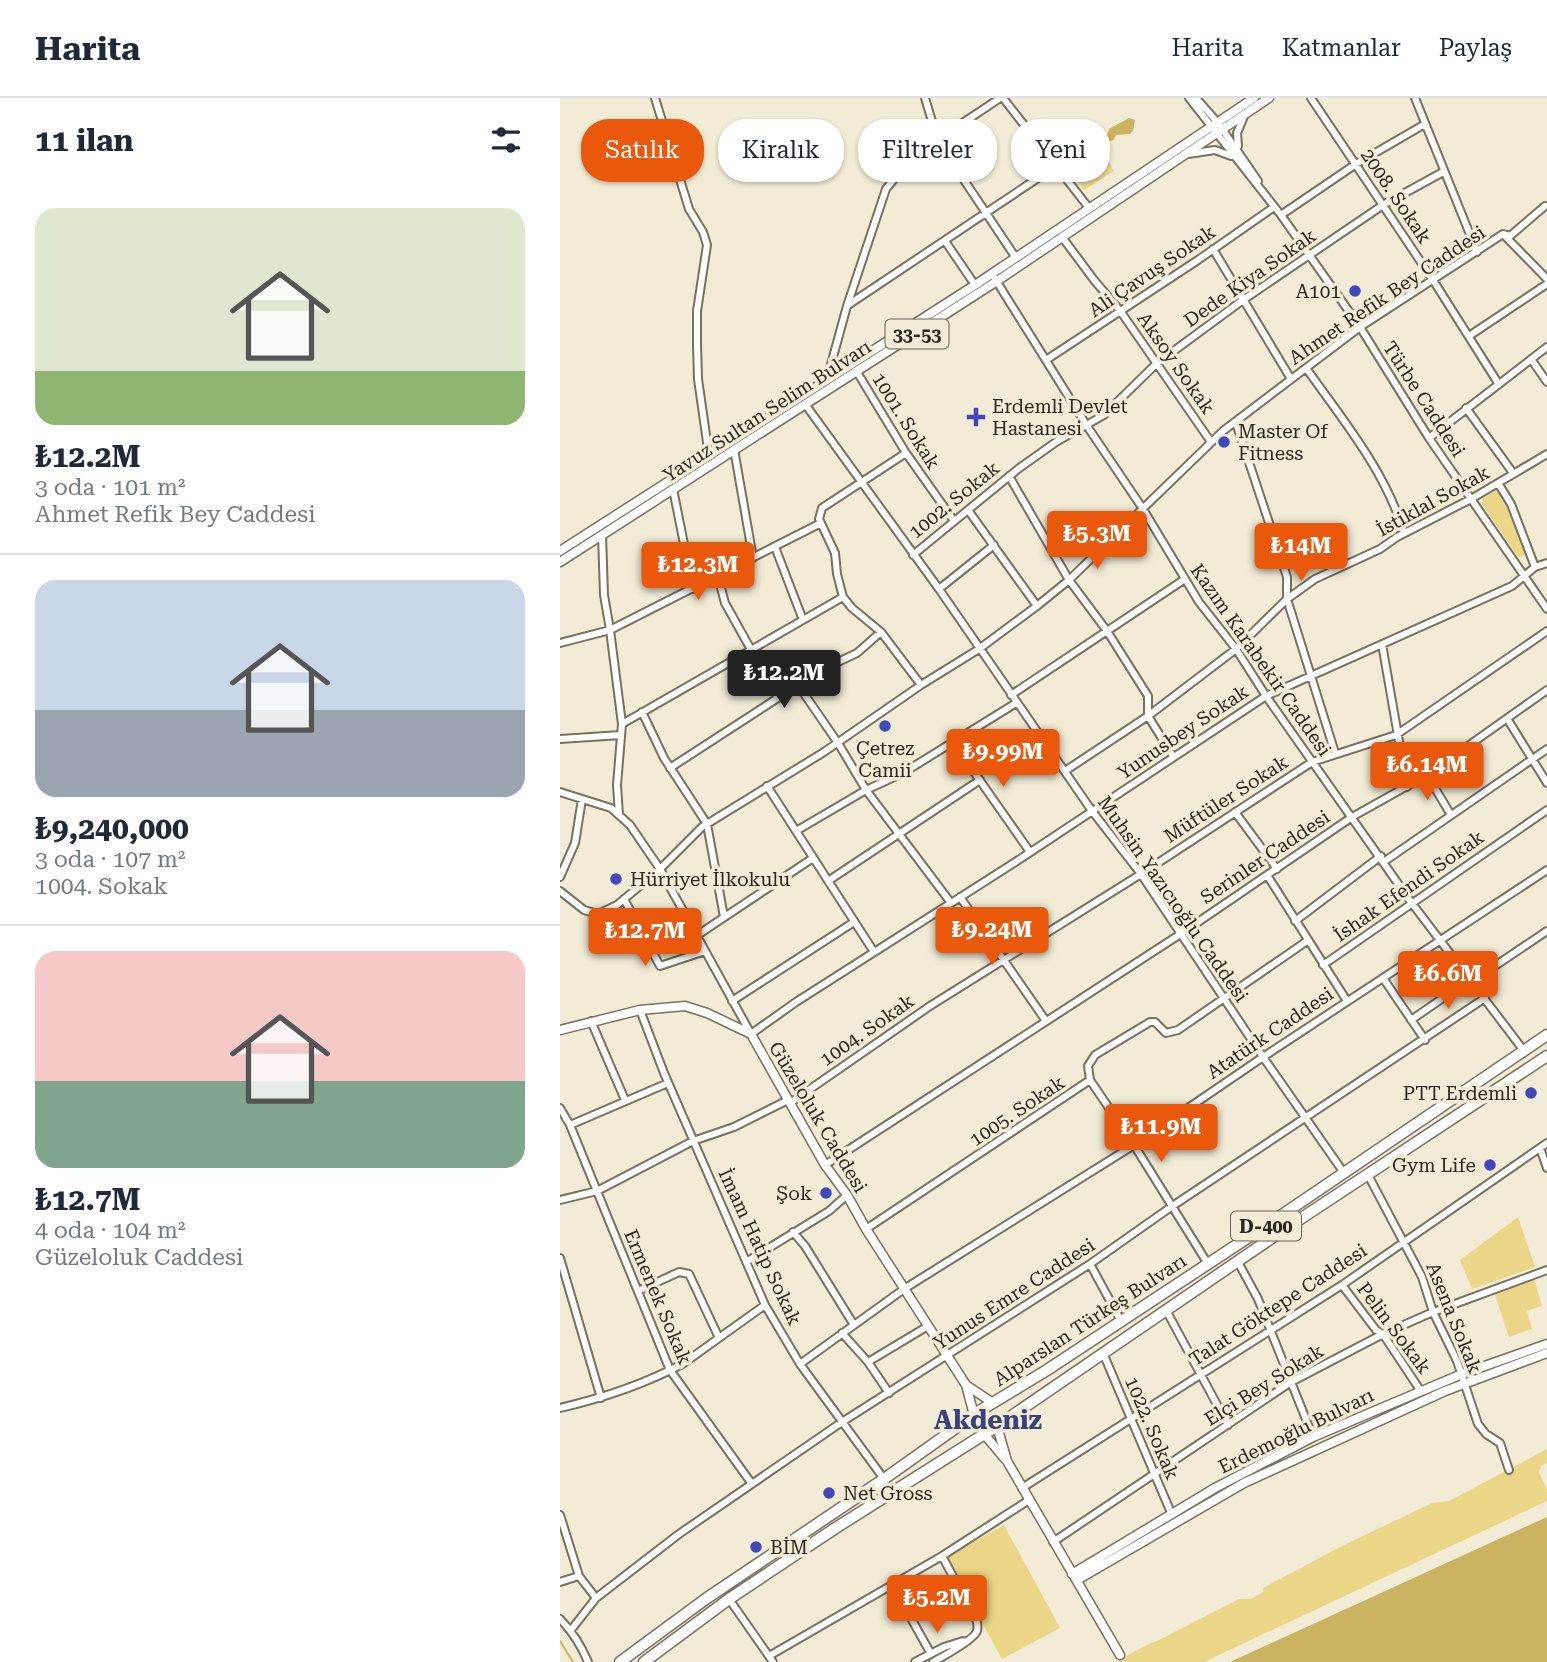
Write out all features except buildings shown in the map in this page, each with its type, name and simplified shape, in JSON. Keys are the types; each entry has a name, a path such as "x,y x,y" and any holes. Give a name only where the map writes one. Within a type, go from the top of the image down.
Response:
{"highway":[{"name":"Alparslan Türkeş Bulvarı","path":"620,1662 707,1598 974,1415 1208,1264 1547,1035"},
{"name":"Alparslan Türkeş Bulvarı","path":"644,1662 729,1599 984,1434 1547,1056"},
{"path":"993,1403 1000,1411 1002,1422"},
{"path":"974,1415 977,1426 984,1434"}],"main road":[{"name":"Yavuz Sultan Selim Bulvarı","path":"560,562 857,372 994,278 1062,237 1186,154 1254,98"},
{"name":"Yavuz Sultan Selim Bulvarı","path":"560,551 975,285 994,278 1016,258 1089,208 1269,98"},
{"name":"Güzeloluk Caddesi","path":"560,1030 640,1010 685,1006 707,1013 751,1034 825,1165 847,1195 966,1385 974,1415"},
{"name":"Erdemoğlu Bulvarı","path":"1075,1577 1215,1488 1312,1437 1420,1390 1547,1344"},
{"name":"Erdemoğlu Bulvarı","path":"1075,1577 1244,1483 1363,1427 1464,1384 1547,1353"},
{"name":"Güzeloluk Caddesi","path":"966,1385 993,1403"},
{"path":"1002,1422 999,1433 1007,1461"},
{"path":"984,1434 1007,1461 1120,1655"}],"street":[{"path":"655,98 689,209 703,232 707,245 697,312 697,344 698,379 709,456"},
{"path":"925,98 931,119"},
{"path":"970,119 1001,98 1018,119"},
{"name":"Türbe Caddesi","path":"1188,98 1218,128 1234,156 1281,215 1360,327 1429,438 1547,609"},
{"name":"Türbe Caddesi","path":"1196,98 1242,158 1274,207"},
{"name":"2008. Sokak","path":"1311,98 1433,280 1498,383"},
{"path":"1415,98 1477,252"},
{"path":"1242,158 1236,141 1245,114"},
{"path":"1281,215 1356,164 1425,124"},
{"path":"1186,154 1215,150 1234,156"},
{"name":"Dede Kiya Sokak","path":"1087,426 1104,415 1156,364 1243,300 1383,205 1443,172"},
{"path":"827,379 847,306 886,189 891,182"},
{"path":"964,182 1016,258"},
{"path":"847,306 1032,182"},
{"path":"1069,182 1089,208"},
{"name":"Ahmet Refik Bey Caddesi","path":"560,891 584,910 598,914 624,899 707,824 838,743 979,649 1037,606 1069,580 1211,442 1290,379 1360,327 1503,234 1510,236 1545,206"},
{"name":"Ali Çavuş Sokak","path":"1046,360 1274,207"},
{"path":"1469,336 1547,281 1503,234"},
{"name":"Aksoy Sokak","path":"1062,237 1121,312 1211,442"},
{"path":"944,241 975,285"},
{"path":"1213,249 1290,379"},
{"name":"Kazım Karabekir Caddesi","path":"994,278 1143,509 1199,602 1236,649 1266,696 1412,902 1524,1051"},
{"path":"1429,438 1547,347"},
{"path":"1531,359 1547,382"},
{"path":"1306,368 1363,449 1396,505 1404,533"},
{"name":"1001. Sokak","path":"857,372 906,453 954,521"},
{"name":"Muhsin Yazıcıoğlu Caddesi","path":"805,404 939,589 1092,811 1141,874 1304,1119 1344,1173"},
{"path":"1466,408 1513,473"},
{"path":"1236,423 1287,577 1287,599 1335,752"},
{"name":"1002. Sokak","path":"913,555 1009,476 1056,442 1087,426"},
{"path":"734,449 753,558"},
{"path":"906,453 822,508 819,519 835,553 843,597 881,632 922,685"},
{"name":"İstiklal Sokak","path":"1065,771 1147,716 1236,649 1287,599 1315,579 1380,549 1547,454"},
{"path":"1009,476 1069,580 1107,631 1147,696 1147,716 1173,756"},
{"path":"1498,483 1511,504 1535,567"},
{"path":"673,489 693,589"},
{"path":"968,510 1037,606"},
{"path":"560,643 610,630 821,523"},
{"path":"603,535 604,595 621,724 618,815"},
{"path":"939,589 994,545"},
{"path":"775,547 803,620"},
{"name":"Yunusbey Sokak","path":"751,1034 1266,696 1512,586 1535,567 1547,563"},
{"path":"718,577 725,603 779,698"},
{"path":"1011,695 1185,579"},
{"path":"621,724 843,597"},
{"name":"Müftüler Sokak","path":"1141,874 1312,762 1335,752 1396,735 1547,631"},
{"path":"670,768 821,670 857,653 881,632"},
{"path":"1382,644 1407,787"},
{"path":"798,685 866,790 951,903"},
{"name":"Serinler Caddesi","path":"825,1165 1182,933 1352,817 1427,775 1547,690"},
{"path":"796,831 866,790 903,773 1016,703"},
{"path":"642,712 670,768 707,824 724,917"},
{"path":"1508,720 1547,783"},
{"path":"560,739 621,735"},
{"path":"953,742 1030,852"},
{"path":"1295,921 1547,749"},
{"path":"1427,775 1451,815"},
{"path":"828,881 980,780"},
{"path":"767,786 874,952"},
{"path":"560,792 611,808 630,825 660,869 751,1034"},
{"path":"560,877 575,843 582,799"},
{"name":"İshak Efendi Sokak","path":"1323,965 1547,810"},
{"path":"1235,812 1277,869"},
{"path":"696,936 813,858"},
{"name":"1004. Sokak","path":"560,1200 597,1191 693,1141 734,1127 789,1101 930,1006 1141,874"},
{"name":"Atatürk Caddesi","path":"800,1364 904,1289 1134,1145 1347,1001 1546,874"},
{"path":"1267,875 1347,1001"},
{"path":"960,898 1046,1021"},
{"path":"624,899 660,966 705,951"},
{"path":"733,1001 854,922"},
{"path":"1411,1020 1547,931"},
{"name":"1005. Sokak","path":"866,1229 1090,1080 1088,1066 1095,1055 1150,1021 1155,1022 1166,1033 1178,1030 1307,941"},
{"path":"1382,978 1425,1040"},
{"name":"Yunus Emre Caddesi","path":"571,1630 596,1598 679,1534 842,1422 1090,1264 1485,998"},
{"name":"İmam Hatip Sokak","path":"640,1010 668,1083 765,1305 800,1364 884,1479"},
{"path":"591,1021 625,1100"},
{"path":"1090,1080 1208,1264"},
{"path":"570,1125 668,1083"},
{"name":"Ermenek Sokak","path":"560,1108 570,1125 670,1370 752,1484"},
{"name":"Talat Göktepe Caddesi","path":"1022,1488 1342,1285 1547,1143"},
{"path":"1540,1148 1547,1168"},
{"name":"Asena Sokak","path":"1368,1175 1422,1277 1433,1312 1462,1374 1478,1424 1486,1434 1500,1443 1509,1470"},
{"path":"746,1262 829,1211 847,1195"},
{"path":"793,1232 805,1246 854,1325"},
{"path":"560,1258 601,1398"},
{"path":"1238,1262 1258,1299 1312,1437"},
{"path":"1090,1264 1121,1321"},
{"name":"Elçi Bey Sokak","path":"1053,1542 1291,1382 1383,1334 1433,1312 1547,1270"},
{"path":"638,1291 679,1272 689,1274 719,1338"},
{"name":"Pelin Sokak","path":"1342,1285 1376,1330 1383,1334 1420,1390"},
{"path":"560,1408 601,1398 684,1363 765,1305"},
{"path":"1166,1310 1228,1425"},
{"path":"868,1362 928,1326"},
{"path":"842,1334 868,1362 889,1393"},
{"name":"1022. Sokak","path":"1102,1353 1172,1516"},
{"path":"729,1599 771,1659 1029,1500"},
{"path":"560,1515 563,1537 579,1576 596,1598"},
{"path":"933,1662 972,1638 977,1632 976,1619 942,1556"},
{"path":"560,1582 579,1576"},
{"path":"892,1584 931,1654"},
{"path":"560,1619 571,1630 588,1662"},
{"path":"915,1662 944,1647 972,1638"}],"shaded area":[{"path":"1129,118 1135,120 1130,134 1116,135 1114,140 1110,141 1110,128"},
{"path":"1079,182 1097,182 1084,190"},
{"path":"1498,489 1527,553 1519,558 1482,504 1483,498"},
{"path":"1518,1217 1535,1267 1472,1289 1460,1260"},
{"path":"1534,1279 1542,1306 1527,1311 1532,1329 1509,1337 1494,1292"},
{"path":"1547,1449 1547,1463 1541,1466 1539,1472 1547,1490 1547,1501 1204,1662 1116,1662 1239,1599 1251,1599 1263,1592 1263,1588 1342,1546 1432,1503 1449,1501"},
{"path":"1547,1517 1547,1662 1230,1662"},
{"path":"1004,1525 1060,1628 1002,1659 946,1557"}],"waterway":[{"path":"560,1641 573,1662"}],"place":[{"name":"A101","path":"1355,291"},
{"name":"Erdemli Devlet Hastanesi","path":"976,417"},
{"name":"Master Of Fitness","path":"1224,442"},
{"name":"Çetrez Camii","path":"885,726"},
{"name":"Hürriyet İlkokulu","path":"616,879"},
{"name":"PTT Erdemli","path":"1531,1093"},
{"name":"Gym Life","path":"1490,1165"},
{"name":"Şok","path":"826,1193"},
{"name":"Net Gross","path":"829,1493"},
{"name":"BİM","path":"756,1547"}],"district":[{"name":"Akdeniz","path":"988,1420"}]}
